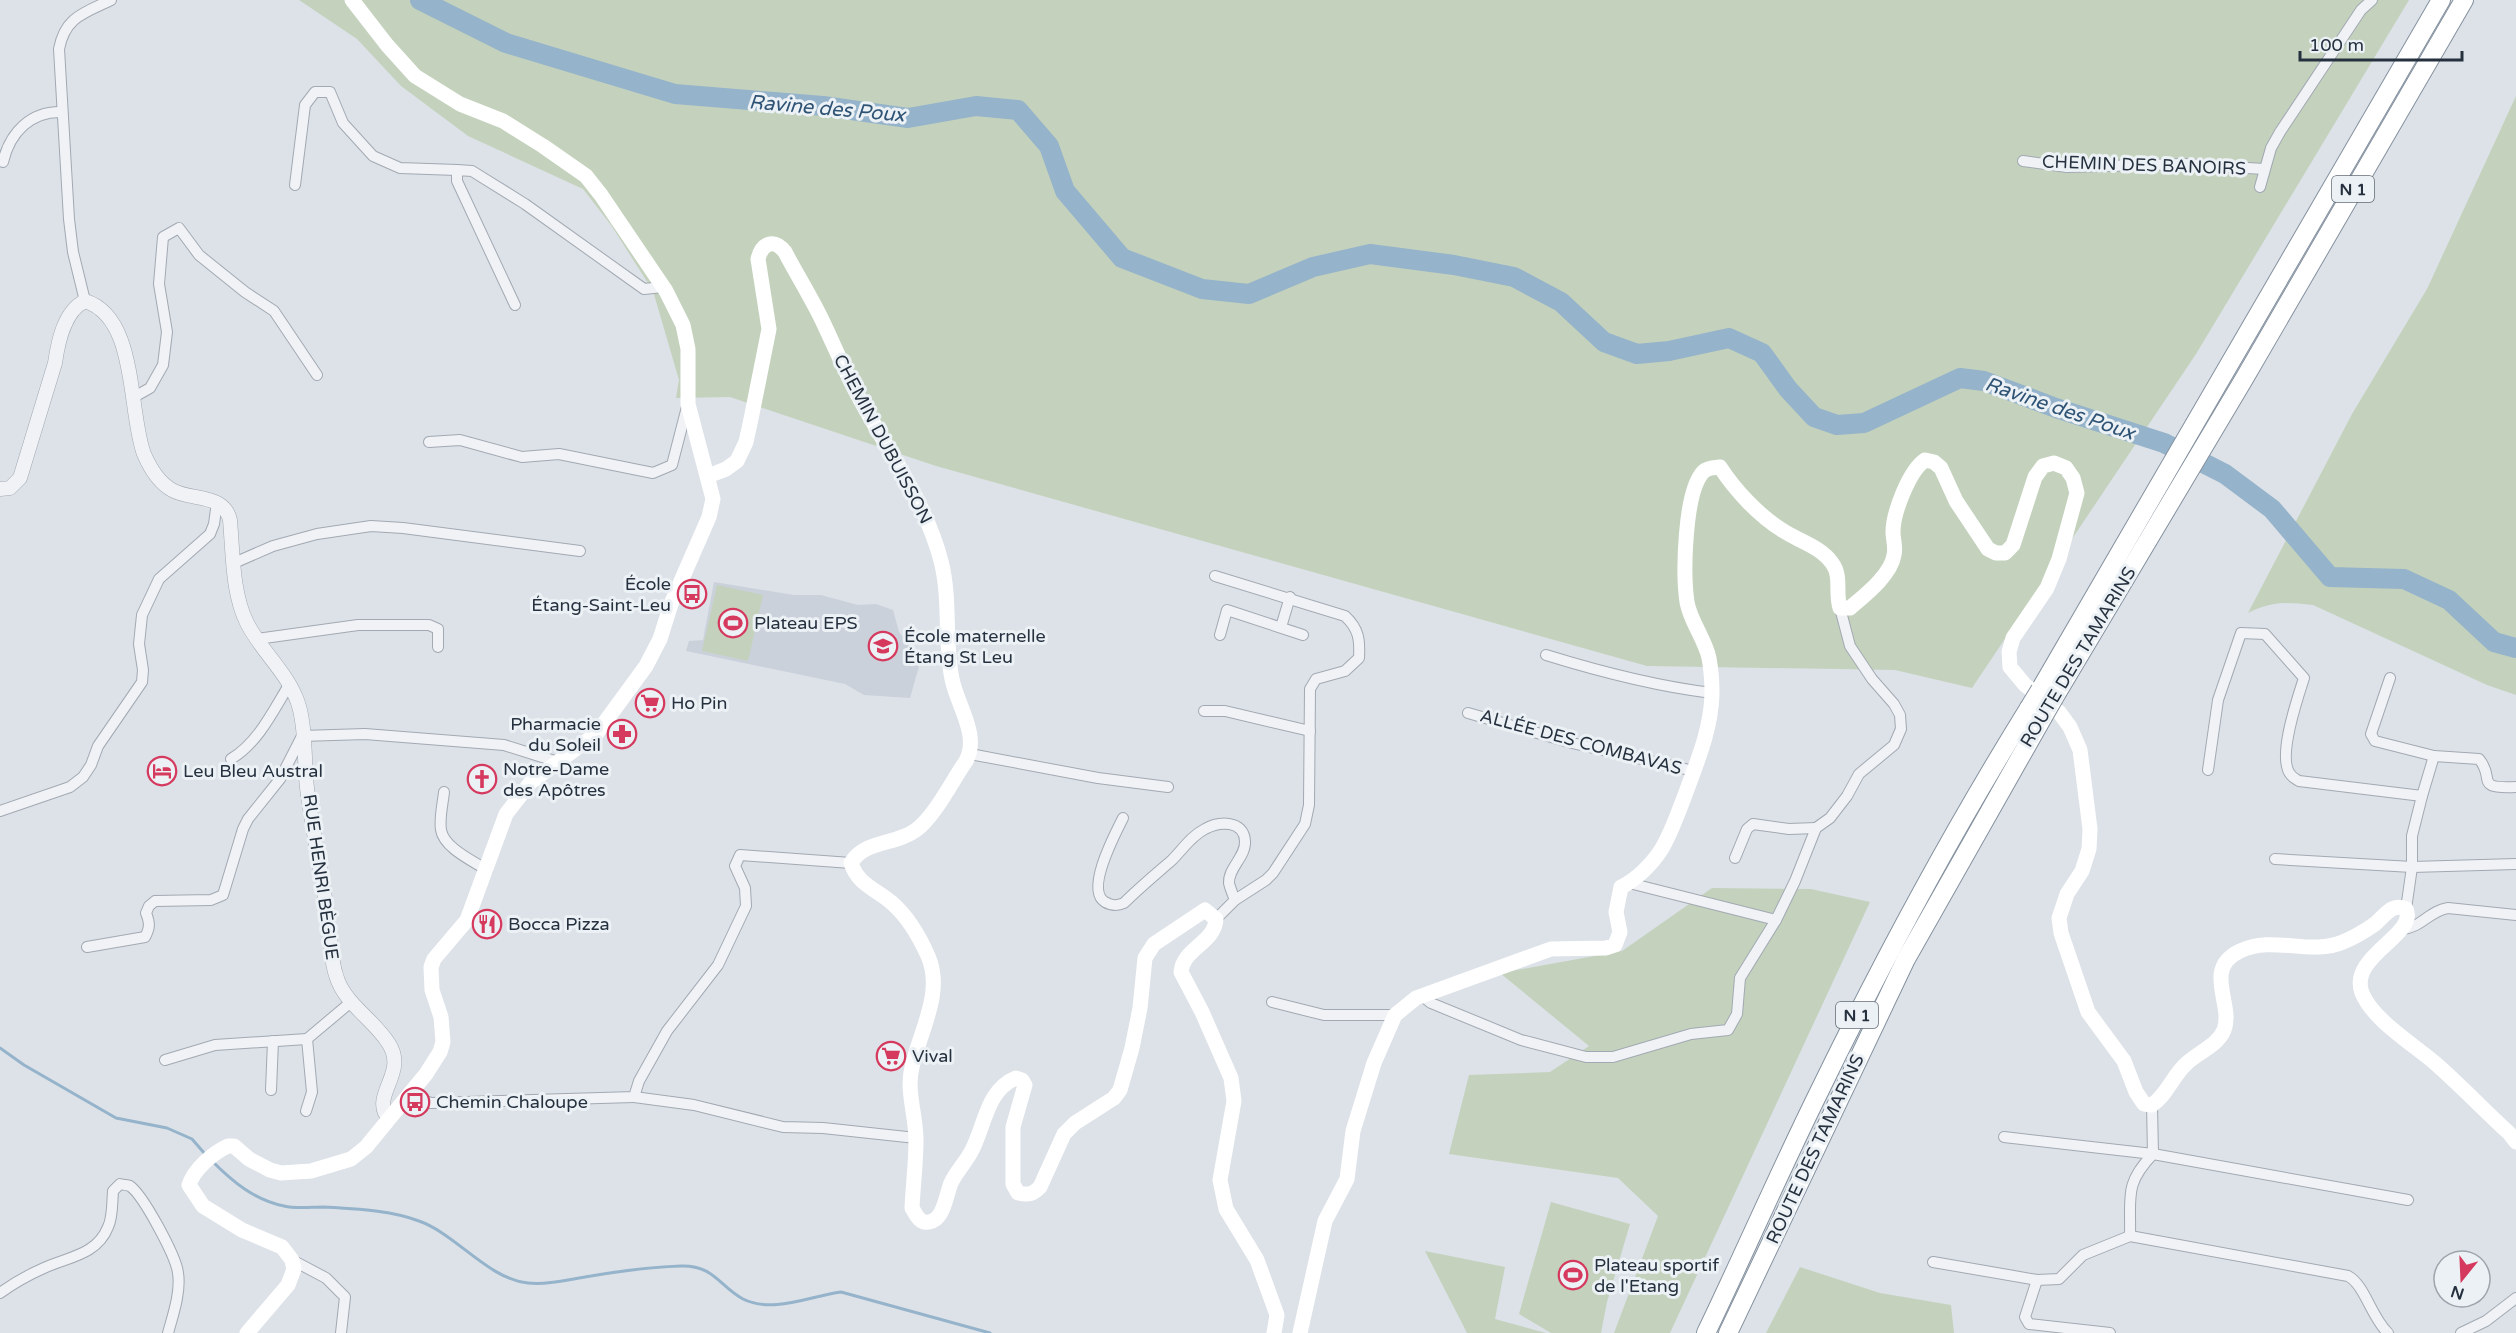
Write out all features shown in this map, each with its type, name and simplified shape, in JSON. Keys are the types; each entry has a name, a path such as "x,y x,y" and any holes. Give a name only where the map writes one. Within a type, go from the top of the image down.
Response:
{"highway":[{"name":"ROUTE DES TAMARINS","path":"1728,1333 1906,959 2042,702 2159,502 2226,369 2441,0"},
{"name":"ROUTE DES TAMARINS","path":"2159,502 2244,379 2464,0"},
{"name":"ROUTE DES TAMARINS","path":"1706,1333 1817,1096 1889,953 1995,762 2042,702"}],"main road":[{"path":"247,1333 288,1285 294,1269 292,1260 282,1247 242,1230 203,1206 189,1185 195,1171 223,1148 234,1146 249,1159 281,1173 311,1171 351,1159 366,1147 410,1096 431,1066 443,1042 441,1017 432,990 431,967 434,959 467,920 507,814 531,782 597,733 646,666 660,639 671,604 709,517 713,499 688,404 688,349 683,324 663,287 586,176 503,121 460,104 415,76 352,0"},
{"name":"CHEMIN DUBUISSON","path":"708,476 726,469 737,461 746,442 770,329 758,259 760,250 766,244 773,243 785,252 816,309 855,390 906,478 934,538 947,594 951,676 970,734 970,754"},
{"path":"1300,1333 1325,1221 1347,1179 1349,1151 1355,1123 1374,1063 1395,1015 1422,996 1551,949 1606,948 1615,945 1620,932 1616,912 1617,897 1621,887 1629,883 1661,850 1707,735 1712,693 1709,657 1687,604 1684,550 1695,492 1702,473 1710,468 1720,467 1729,481 1757,509 1782,530 1814,546 1833,563 1838,581 1837,598 1840,608 1850,608 1887,571 1894,555 1893,529 1901,500 1913,472 1924,460 1934,462 1941,468 1956,501 1988,549 1996,553 2005,553 2013,545 2036,477 2043,466 2054,463 2066,468 2073,478 2077,493 2059,559 2047,588 2013,638 2009,652 2010,667 2042,702 2070,727 2080,750 2090,829 2089,849 2082,871 2067,894 2059,918 2061,933 2088,1012 2124,1061 2136,1092 2144,1104 2152,1105 2159,1100 2175,1075 2188,1061 2218,1040 2224,1029 2226,1015 2220,983 2221,974 2225,963 2238,952 2256,945 2300,948 2337,945 2356,936 2391,909 2399,907 2406,909 2407,920 2402,929 2370,959 2363,971 2362,992 2378,1016 2435,1063 2509,1132 2516,1142"},
{"path":"970,754 943,796 916,830 901,838 865,848 859,851 850,863 862,883 893,904 920,938 930,959 934,995 914,1057 910,1084 916,1138 912,1209 924,1222 930,1222 942,1210 952,1181 972,1151 998,1089 1016,1078 1022,1080 1025,1092 1013,1126 1013,1184 1018,1193 1034,1194 1045,1178 1064,1134 1076,1123 1114,1098 1120,1090 1140,1008 1145,958 1154,944 1205,910 1216,919 1216,926 1200,946 1189,954 1182,965 1181,972 1219,1048 1231,1078 1234,1101 1220,1180 1226,1209 1257,1260 1277,1315 1274,1333"}],"street":[{"path":"86,301 73,252 59,49 62,36 68,26 81,14 111,0"},
{"name":"CHEMIN DES BANOIRS","path":"2260,187 2271,148 2309,86 2361,10 2372,0"},
{"path":"296,185 305,105 315,92 330,92 344,123 373,156 400,168 472,171 525,204 644,289 663,287"},
{"path":"3,162 11,141 30,120 39,115 63,112"},
{"name":"CHEMIN DES BANOIRS","path":"2023,161 2067,166 2184,164 2264,169"},
{"path":"457,170 457,181 515,305"},
{"path":"134,397 150,388 163,365 167,332 159,284 163,237 179,228 199,255 245,292 274,311 317,375"},
{"path":"0,489 10,488 20,478 55,363 58,345 70,314 77,305 86,301 98,305 106,313 118,333 134,397 143,452 153,473 175,492 217,502 210,534 159,579 142,615 139,644 143,670 142,682 98,746 91,765 83,777 70,787 0,811"},
{"path":"429,442 460,440 522,457 558,454 653,473 672,465 688,404"},
{"name":"RUE HENRI BÈGUE","path":"217,502 228,514 242,609 257,639 289,685 298,705 336,978 351,1002 389,1043 395,1057 393,1078 381,1107 389,1119"},
{"path":"234,563 273,546 329,532 371,526 403,528 580,551"},
{"path":"1215,576 1290,597 1345,616 1358,631 1359,658 1345,671 1316,678 1310,688 1309,804 1305,824 1273,873 1235,900 1216,919"},
{"path":"1281,627 1290,597"},
{"path":"1422,996 1431,1003 1521,1040 1586,1057 1613,1057 1691,1034 1728,1030 1737,1014 1740,978 1776,920 1795,882 1816,828 1830,818 1847,796 1859,774 1894,745 1901,729 1900,715 1894,704 1872,679 1850,646 1840,608"},
{"path":"1220,636 1227,610 1303,635"},
{"path":"257,639 301,631 358,625 429,625 438,629 438,646"},
{"path":"2208,770 2218,700 2241,633 2265,634 2304,678 2288,734 2286,765 2290,775 2299,780 2422,796"},
{"path":"1546,655 1665,688 1712,693"},
{"path":"2390,678 2371,734 2375,741 2434,756 2479,759 2483,765 2485,778 2490,785 2497,788 2516,787"},
{"path":"231,759 243,752 252,742 289,685"},
{"path":"1204,711 1225,711 1310,731"},
{"name":"ALLÉE DES COMBAVAS","path":"1468,713 1572,743 1694,771"},
{"path":"87,947 145,936 149,930 150,921 146,914 149,906 155,901 211,900 224,895 243,829 248,819 280,779 302,736 365,734 504,745 558,762"},
{"path":"970,754 1098,778 1168,787"},
{"path":"2406,909 2412,867 2412,836 2434,756"},
{"path":"444,792 441,830 444,838 457,850 487,870"},
{"path":"1123,818 1102,865 1098,894 1102,900 1114,905 1124,903 1173,859 1190,839 1206,828 1223,824 1237,826 1243,832 1245,840 1242,856 1229,882 1235,900"},
{"path":"1735,858 1747,829 1753,824 1789,829 1816,828"},
{"path":"634,1097 639,1081 667,1031 718,966 746,906 745,888 735,866 740,855 850,863"},
{"path":"2275,859 2412,867 2516,864"},
{"path":"1629,883 1776,920"},
{"path":"2402,929 2415,927 2438,910 2448,908 2516,915"},
{"path":"165,1060 215,1045 307,1039 351,1002"},
{"path":"1272,1002 1324,1015 1395,1015"},
{"path":"306,1112 312,1092 307,1039"},
{"path":"271,1090 273,1041"},
{"path":"410,1096 431,1102 634,1097 694,1105 783,1127 823,1128 916,1138"},
{"path":"2130,1236 2132,1182 2136,1173 2153,1154 2152,1105"},
{"path":"2004,1137 2153,1154 2408,1200"},
{"path":"0,1293 20,1279 59,1261 73,1258 100,1242 110,1225 113,1191 120,1184 130,1186 166,1239 178,1273 176,1304 168,1333"},
{"path":"1933,1263 2037,1280 2059,1279 2083,1255 2130,1236 2348,1276 2356,1281 2379,1324 2388,1333"},
{"path":"292,1260 326,1278 345,1297 341,1333"},
{"path":"2037,1280 2025,1317 2029,1324 2110,1333"},
{"path":"2461,1333 2486,1321 2516,1298"}],"shaded area":[{"path":"714,582 794,595 821,595 858,605 876,604 893,610 899,632 921,659 910,698 864,695 845,684 686,651 689,641 703,640"}],"green space":[{"path":"299,0 2409,0 2196,354 1972,688 1895,670 1647,666 936,466 730,397 676,398 679,380 653,291 611,225 583,189 468,136 401,86 357,39"},
{"path":"2516,96 2516,695 2487,685 2313,605 2279,603 2248,613 2352,414 2427,289"},
{"name":"Plateau EPS","path":"717,585 763,595 748,661 702,651"},
{"path":"1712,888 1811,889 1870,902 1670,1333 1614,1333 1658,1216 1618,1178 1449,1154 1469,1075 1550,1072 1589,1046 1500,973 1622,951"},
{"name":"Plateau sportif de l'Etang","path":"1551,1202 1630,1224 1607,1302 1601,1333 1551,1333 1519,1314"},
{"path":"1425,1251 1505,1267 1495,1319 1546,1333 1467,1333"},
{"path":"1800,1267 1880,1293 1951,1305 1954,1333 1766,1333"}],"waterway":[{"name":"Ravine des Poux","path":"420,0 506,43 675,94 823,106 908,118 976,106 1018,110 1049,146 1065,191 1122,258 1202,289 1249,294 1313,267 1370,254 1454,265 1514,277 1561,302 1604,342 1637,354 1669,351 1729,338 1762,353 1788,389 1814,417 1837,425 1864,423 1960,378 1984,381 2056,408 2164,443 2225,474 2272,509 2330,577 2404,579 2449,600 2494,642 2516,648"},
{"path":"0,1048 24,1065 116,1118 167,1128 192,1139 205,1154"},
{"path":"212,1161 244,1189 273,1203 293,1207 372,1211 396,1214 419,1221 433,1227 486,1265 513,1280 528,1283 552,1282 647,1268 692,1267 709,1273 735,1294 755,1303 767,1305 792,1303 841,1292 990,1333"}],"place":[{"name":"École Étang-Saint-Leu","path":"692,594"},
{"name":"Plateau EPS","path":"733,623"},
{"name":"École maternelle Étang St Leu","path":"883,646"},
{"name":"Ho Pin","path":"650,703"},
{"name":"Pharmacie du Soleil","path":"622,734"},
{"name":"Leu Bleu Austral","path":"162,771"},
{"name":"Notre-Dame des Apôtres","path":"482,779"},
{"name":"Bocca Pizza","path":"487,924"},
{"name":"Vival","path":"891,1056"},
{"name":"Chemin Chaloupe","path":"415,1102"},
{"name":"Plateau sportif de l'Etang","path":"1573,1275"}]}
